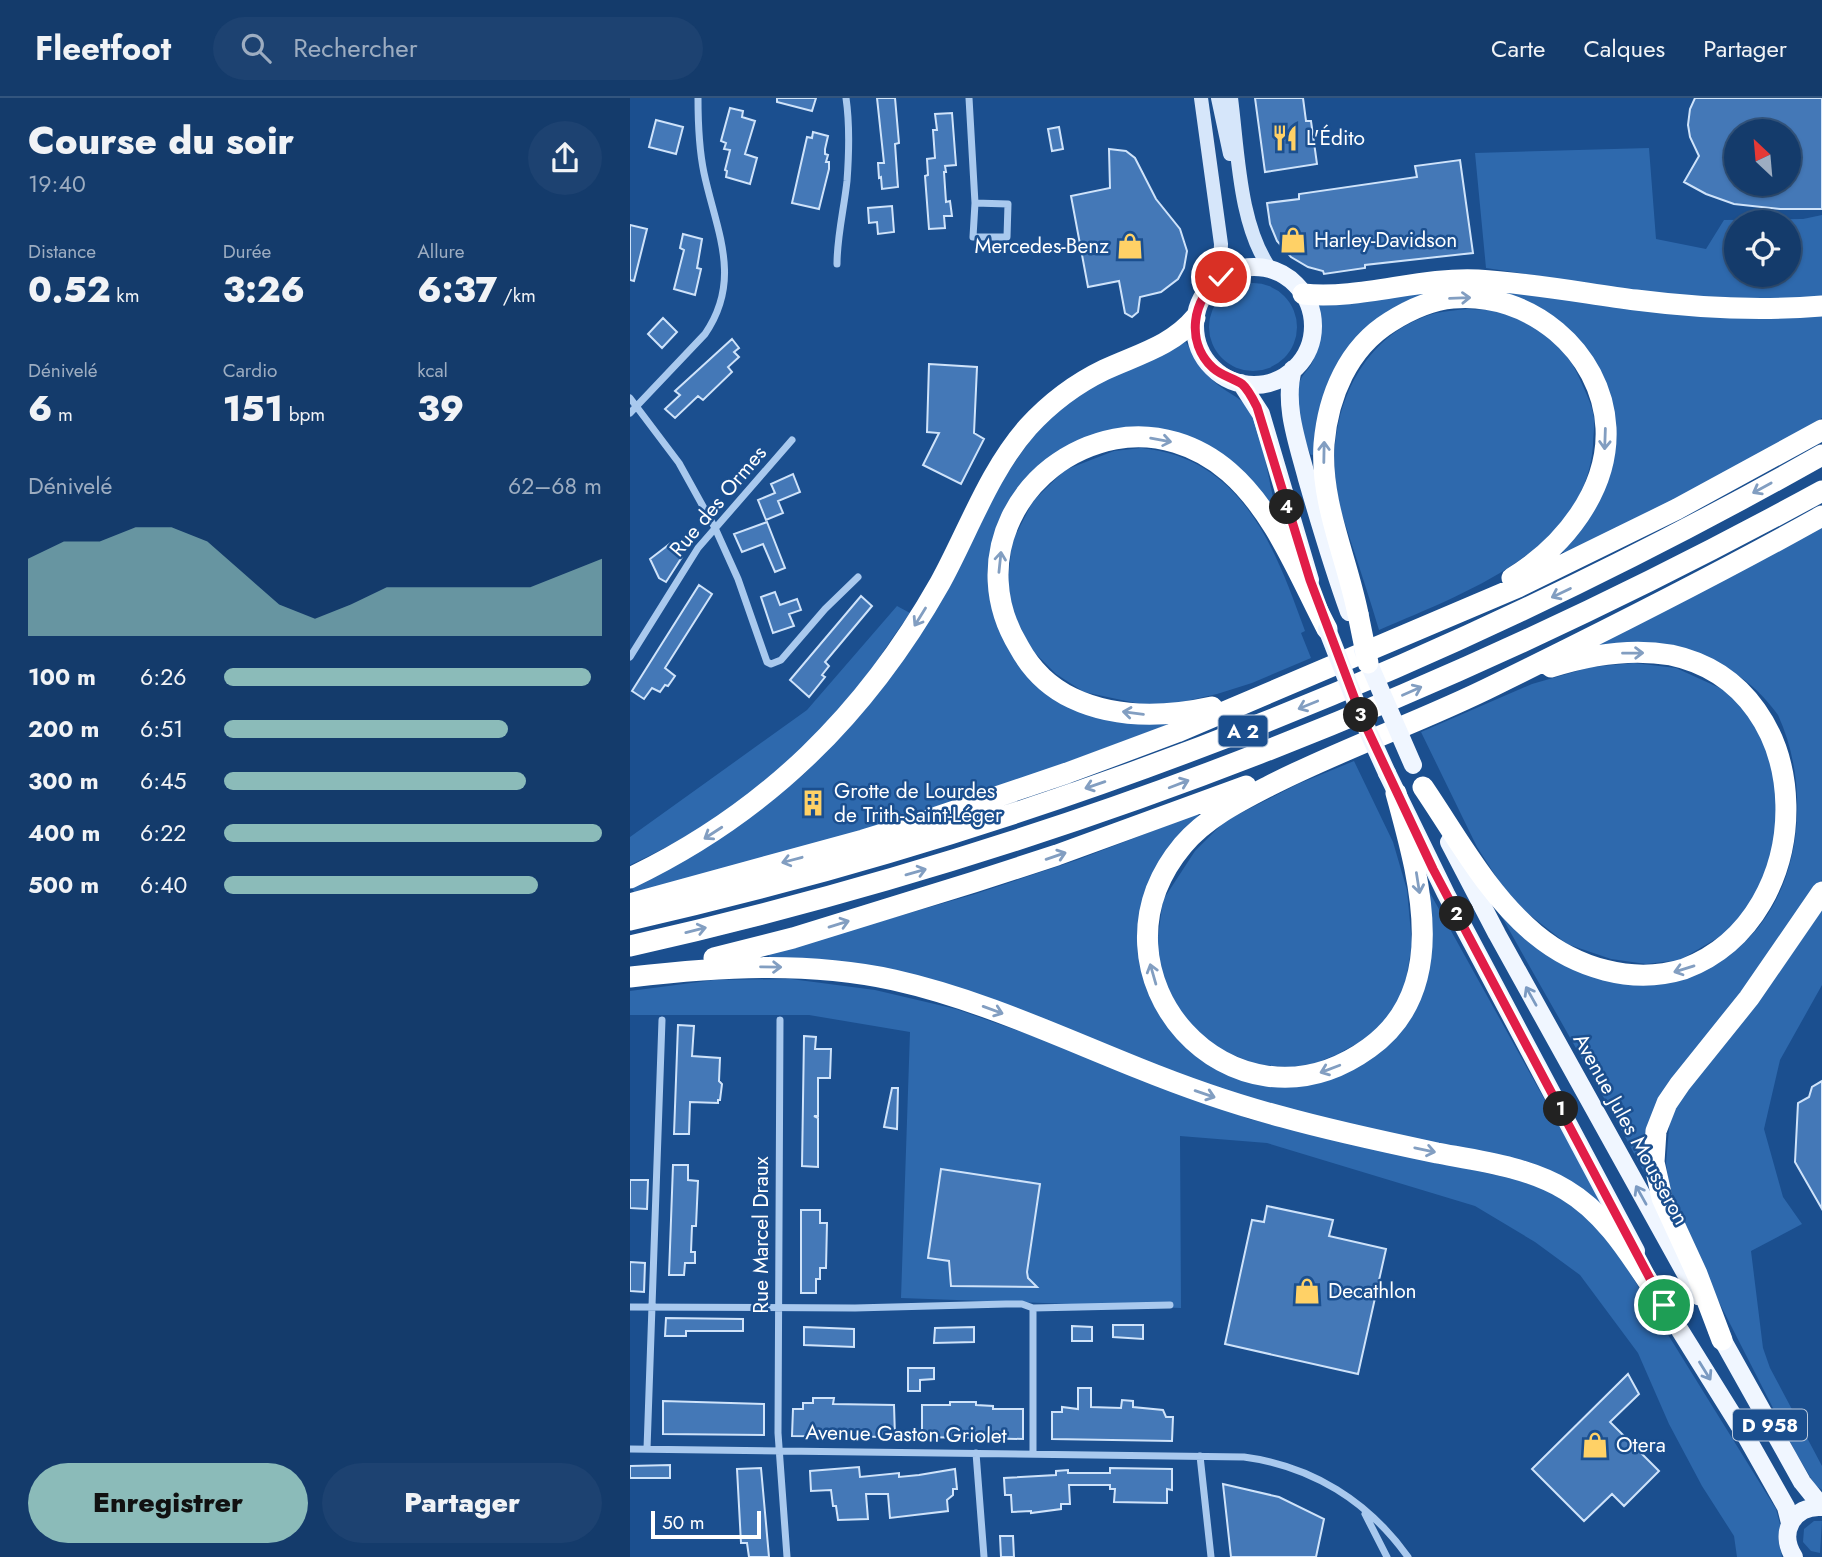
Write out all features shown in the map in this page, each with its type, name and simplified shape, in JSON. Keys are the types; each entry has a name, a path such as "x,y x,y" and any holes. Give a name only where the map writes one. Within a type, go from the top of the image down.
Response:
{"highway":[{"path":"1303,294 1331,295 1467,280 1704,307 1772,309 1822,306"},
{"path":"1368,663 1326,485 1325,435 1335,392 1352,358 1383,326 1412,309 1455,297 1498,301 1528,312 1572,345 1590,372 1600,396 1606,440 1603,460 1592,492 1557,544 1518,574 1453,613"},
{"path":"630,877 696,843 750,807 793,771 850,712 915,625 1003,461 1035,420 1068,391 1104,370 1167,341 1183,331 1195,318"},
{"path":"630,904 850,844 974,805 1158,739 1518,587 1646,524 1822,430"},
{"path":"1272,691 1189,712 1140,715 1083,702 1043,678 1022,653 1010,633 1002,609 999,587 1000,556 1005,535 1016,507 1031,486 1059,461 1082,449 1104,442 1127,437 1151,438 1196,450 1228,472 1264,512 1327,629"},
{"name":"A 2","path":"630,920 820,871 963,829 1091,787 1256,726 1393,670 1536,606 1659,544 1822,455"},
{"name":"A 2","path":"630,946 809,902 937,866 1082,819 1190,780 1325,728 1466,667 1635,588 1822,491"},
{"path":"1396,793 1417,874 1422,929 1420,971 1412,997 1397,1022 1377,1042 1329,1070 1292,1077 1241,1071 1196,1045 1178,1026 1165,1006 1149,963 1147,939 1149,914 1155,892 1166,868 1196,831 1225,810 1308,766 1496,685 1660,603 1822,516"},
{"path":"1423,787 1488,884 1516,917 1556,949 1590,965 1639,975 1661,974 1688,968 1739,942 1774,907 1788,883 1800,846 1804,819 1800,780 1788,746 1777,726 1755,699 1737,684 1705,666 1684,659 1635,653 1585,658 1496,685"},
{"path":"630,976 747,950 910,903 1058,855 1237,789 1308,766"},
{"path":"1723,1340 1697,1274 1662,1198 1654,1162 1656,1131 1667,1103 1680,1084 1749,998 1822,892"},
{"path":"630,976 756,966 895,980 987,1008 1238,1105 1364,1137 1524,1172 1559,1185 1588,1205 1615,1234 1664,1305"}],"main road":[{"path":"1201,98 1219,227 1221,254 1216,280"},
{"path":"1218,98 1248,219 1258,249 1271,270"},
{"path":"1231,98 1248,219"},
{"path":"1245,268 1271,270 1290,279 1303,294 1311,314 1311,336 1304,356 1280,379 1269,383 1241,383 1221,374 1205,359 1196,340 1195,318 1202,297 1216,280 1245,268"},
{"path":"1293,369 1290,396 1297,442 1325,539 1355,616"},
{"name":"D 958","path":"1241,383 1261,414 1327,629 1362,718 1396,793 1446,894 1664,1305 1751,1446 1786,1507 1790,1523"},
{"name":"Avenue Jules Mousseron","path":"1368,663 1423,787 1497,934 1794,1468 1822,1507"},
{"path":"1794,1557 1787,1541 1790,1523 1810,1507 1822,1507"}],"street":[{"path":"630,413 633,402 705,334 714,319 719,302 724,278 723,246 702,166 698,98"},
{"path":"837,264 846,183 846,98"},
{"path":"969,98 975,203 973,237 1007,237 1008,204 975,203"},
{"path":"633,402 679,463 715,528 738,579 763,656 769,663 781,660 825,609 858,577"},
{"name":"Rue des Ormes","path":"630,657 684,568 715,528 792,440"},
{"path":"648,1449 662,1020"},
{"name":"Rue Marcel Draux","path":"780,1020 778,1450 786,1557"},
{"path":"630,1307 777,1308 1022,1304 1033,1308 1170,1305"},
{"path":"1033,1308 1033,1453"},
{"name":"Avenue Gaston Griolet","path":"630,1449 1244,1457 1300,1470 1338,1490 1395,1540 1408,1557"},
{"path":"976,1453 984,1557"},
{"path":"1200,1456 1211,1557"},
{"path":"1363,1510 1387,1557"}],"shaded area":[{"path":"1649,148 1656,239 1706,249 1724,220 1724,287 1801,287 1801,219 1822,215 1822,297 1767,299 1659,294 1486,268 1475,153"},
{"path":"1253,283 1270,287 1284,296 1293,310 1297,327 1293,344 1284,358 1270,367 1253,371 1236,367 1222,358 1213,344 1209,327 1213,310 1222,296 1236,287"},
{"path":"1513,289 1822,312 1822,418 1730,471 1568,555 1562,551 1603,486 1616,444 1611,405 1600,377 1491,293"},
{"path":"1427,290 1428,296 1368,329 1318,454 1311,455 1300,419 1298,391 1300,381 1311,365 1319,343 1321,328 1318,305"},
{"path":"1467,309 1495,311 1522,321 1555,343 1571,363 1587,395 1594,418 1593,445 1585,482 1568,514 1544,541 1514,564 1481,584 1379,630 1338,498 1336,440 1341,412 1351,385 1366,361 1385,341 1408,324 1436,313"},
{"path":"1186,342 1208,375 1248,408 1262,447 1278,524 1214,452 1074,442 1034,470 1001,514 993,553 1035,678 1175,722 1003,786 859,834 635,894 630,884 713,842 803,775 869,705 925,624 1001,482 1036,432 1063,405 1097,383"},
{"path":"1141,448 1176,455 1205,469 1230,488 1250,512 1281,569 1305,631 1301,633 1311,658 1252,683 1217,694 1173,704 1145,705 1084,692 1056,674 1031,649 1011,608 1008,581 1012,542 1033,501 1065,470 1114,451"},
{"path":"1822,525 1822,880 1800,915 1680,1073 1648,1174 1645,1174 1497,908 1527,936 1544,946 1670,977 1715,963 1747,940 1771,910 1787,874 1796,834 1797,793 1791,753 1778,715 1748,682 1719,665 1697,659 1598,648 1596,644"},
{"path":"897,606 910,613 853,694 797,754 719,816 630,865 630,837 807,710"},
{"path":"1634,663 1676,668 1733,694 1757,714 1792,789 1753,917 1680,960 1646,964 1611,959 1567,944 1526,912 1504,889 1477,847 1421,732 1532,684 1591,667"},
{"path":"1354,761 1393,842 1407,890 1412,944 1404,992 1385,1022 1364,1040 1322,1062 1293,1067 1258,1065 1214,1047 1188,1024 1165,985 1156,951 1163,900 1195,851 1225,821 1298,784"},
{"path":"1197,814 1200,819 1181,836 1155,868 1144,897 1147,982 1162,1017 1183,1041 1265,1085 1403,1026 1427,893 1430,893 1602,1203 1598,1206 1353,1128 1184,1080 1017,1012 770,959 768,954 975,894 1077,860"},
{"path":"1822,908 1822,985 1780,1060 1764,1129 1783,1197 1802,1224 1751,1251 1763,1348 1770,1368 1822,1466 1822,1490 1815,1485 1796,1453 1696,1257 1671,1199 1666,1163 1670,1117 1693,1080"},
{"path":"791,979 875,990 956,1009 1070,1049 1249,1119 1530,1183 1568,1200 1600,1228 1623,1262 1776,1509 1781,1528 1778,1538 1782,1557 1737,1557 1734,1536 1702,1486 1669,1424 1638,1353 1580,1275 1535,1242 1475,1206 1267,1143 1180,1136 1181,1308 901,1298 910,1032 809,1015 630,1015 630,991 714,980"},
{"path":"1814,1521 1822,1521 1820,1553 1811,1551 1803,1542 1804,1529"}],"building":[{"path":"777,98 816,98 812,111 777,102"},
{"path":"877,98 895,98 899,143 895,144 898,187 882,189 881,177 879,178 878,163 884,163"},
{"name":"L'Édito","path":"1255,98 1303,98 1306,121 1311,121 1317,164 1265,172"},
{"path":"1695,98 1822,98 1822,209 1780,209 1734,204 1706,194 1684,182 1699,156 1690,137 1688,125"},
{"path":"730,108 743,111 742,117 755,121 745,154 757,158 750,184 726,177 730,150 724,149 726,143 721,141"},
{"path":"952,113 956,165 945,166 944,172 946,202 950,201 952,216 944,216 945,228 929,229 925,176 928,175 927,159 935,158 935,114"},
{"path":"656,120 683,127 676,154 649,147"},
{"path":"1059,127 1063,149 1052,151 1048,129"},
{"path":"813,132 828,136 825,154 828,155 826,162 829,162 829,169 819,209 792,203 807,137 812,138"},
{"name":"Mercedes-Benz","path":"1109,149 1126,151 1135,158 1156,199 1180,229 1187,251 1184,268 1178,279 1161,292 1140,297 1138,312 1132,317 1125,313 1119,281 1088,287 1071,196 1110,188"},
{"path":"1460,160 1473,253 1365,265 1365,268 1324,274 1323,271 1308,267 1291,257 1277,241 1270,224 1267,203 1299,199 1299,194 1417,177 1415,166"},
{"path":"892,206 894,232 878,234 877,222 869,223 868,208"},
{"path":"630,225 647,229 634,281 630,280"},
{"path":"683,234 702,239 697,268 701,269 695,295 674,289 684,250 680,248"},
{"path":"663,318 677,332 662,348 648,334"},
{"path":"732,339 739,348 734,352 739,357 728,367 732,372 703,400 698,396 675,418 665,409 680,395 675,391"},
{"path":"929,364 977,367 974,433 984,439 961,484 923,465 939,433 927,432"},
{"path":"793,474 800,492 778,501 783,513 766,520 758,500 775,493 771,484"},
{"path":"767,522 785,568 775,572 763,544 742,552 734,534"},
{"path":"671,543 682,557 666,582 659,578 650,559"},
{"path":"699,585 712,594 665,668 675,676 660,692 652,688 644,699 632,691"},
{"path":"775,592 780,605 797,599 801,610 789,614 794,626 773,633 761,597"},
{"path":"861,596 872,606 825,662 829,666 822,675 825,677 809,697 790,680"},
{"path":"678,1025 694,1026 692,1056 720,1058 720,1100 718,1103 690,1102 689,1134 674,1134"},
{"path":"804,1036 816,1037 815,1049 831,1049 830,1078 818,1078 818,1116 814,1116 818,1118 818,1167 802,1166"},
{"path":"1822,1081 1822,1209 1795,1162 1798,1103 1809,1097 1812,1087"},
{"path":"892,1088 898,1088 897,1129 884,1127"},
{"path":"673,1165 688,1165 688,1180 698,1181 696,1226 692,1226 691,1252 695,1252 695,1263 685,1263 684,1275 669,1275"},
{"path":"941,1169 1040,1184 1027,1272 1028,1278 1037,1287 951,1286 949,1261 928,1258"},
{"path":"630,1180 648,1180 647,1209 630,1208"},
{"name":"Decathlon","path":"1267,1206 1333,1220 1329,1236 1386,1249 1358,1374 1225,1344 1252,1220 1264,1222"},
{"path":"801,1210 820,1210 820,1223 827,1223 826,1268 820,1268 820,1279 816,1279 816,1293 801,1293"},
{"path":"630,1262 645,1263 644,1292 630,1291"},
{"path":"666,1318 743,1319 743,1331 686,1331 686,1336 665,1336"},
{"path":"1113,1325 1143,1325 1143,1339 1113,1337"},
{"path":"1072,1326 1092,1327 1092,1341 1072,1341"},
{"path":"804,1327 854,1329 854,1347 804,1345"},
{"path":"974,1327 974,1342 934,1343 935,1328"},
{"path":"908,1368 934,1368 934,1379 920,1380 920,1391 908,1391"},
{"name":"Otera","path":"1628,1374 1639,1394 1610,1422 1659,1471 1624,1506 1612,1494 1584,1521 1532,1469"},
{"path":"1078,1388 1091,1388 1091,1407 1121,1408 1122,1400 1133,1401 1133,1407 1163,1410 1166,1417 1173,1417 1172,1441 1052,1439 1052,1412 1062,1412 1062,1407 1078,1409"},
{"path":"813,1398 834,1398 833,1404 894,1405 895,1437 792,1436 793,1409 803,1409 803,1403 813,1403"},
{"path":"663,1401 764,1404 764,1435 663,1434"},
{"path":"950,1402 976,1402 976,1405 993,1406 993,1409 1023,1409 1023,1439 922,1437 922,1405 950,1405"},
{"path":"670,1465 670,1478 630,1478 630,1466"},
{"path":"859,1467 860,1477 899,1473 899,1477 955,1469 957,1489 953,1489 953,1495 947,1500 948,1511 890,1518 888,1494 866,1494 868,1519 838,1520 831,1490 811,1491 810,1471"},
{"path":"761,1468 769,1557 749,1557 747,1543 741,1543 737,1469"},
{"path":"1110,1468 1172,1469 1172,1490 1167,1489 1167,1503 1114,1502 1115,1489 1110,1489 1110,1485 1069,1485 1070,1504 1061,1504 1061,1509 1031,1513 1012,1512 1011,1495 1005,1495 1004,1478 1056,1475 1056,1471 1068,1470 1068,1473 1110,1473"},
{"path":"1223,1484 1279,1497 1324,1519 1316,1557 1231,1557"},
{"path":"1000,1536 1013,1536 1014,1557 1001,1557"}],"place":[{"name":"L'Édito","path":"1285,138"},
{"name":"Harley-Davidson","path":"1293,240"},
{"name":"Mercedes-Benz","path":"1130,246"},
{"name":"Grotte de Lourdes de Trith-Saint-Léger","path":"813,803"},
{"name":"Decathlon","path":"1307,1291"},
{"name":"Otera","path":"1595,1445"}],"route":[{"path":"1221,277 1205,292 1196,313 1195,334 1202,355 1216,371 1241,383 1257,407 1310,580 1362,718 1433,869 1664,1305"}]}
